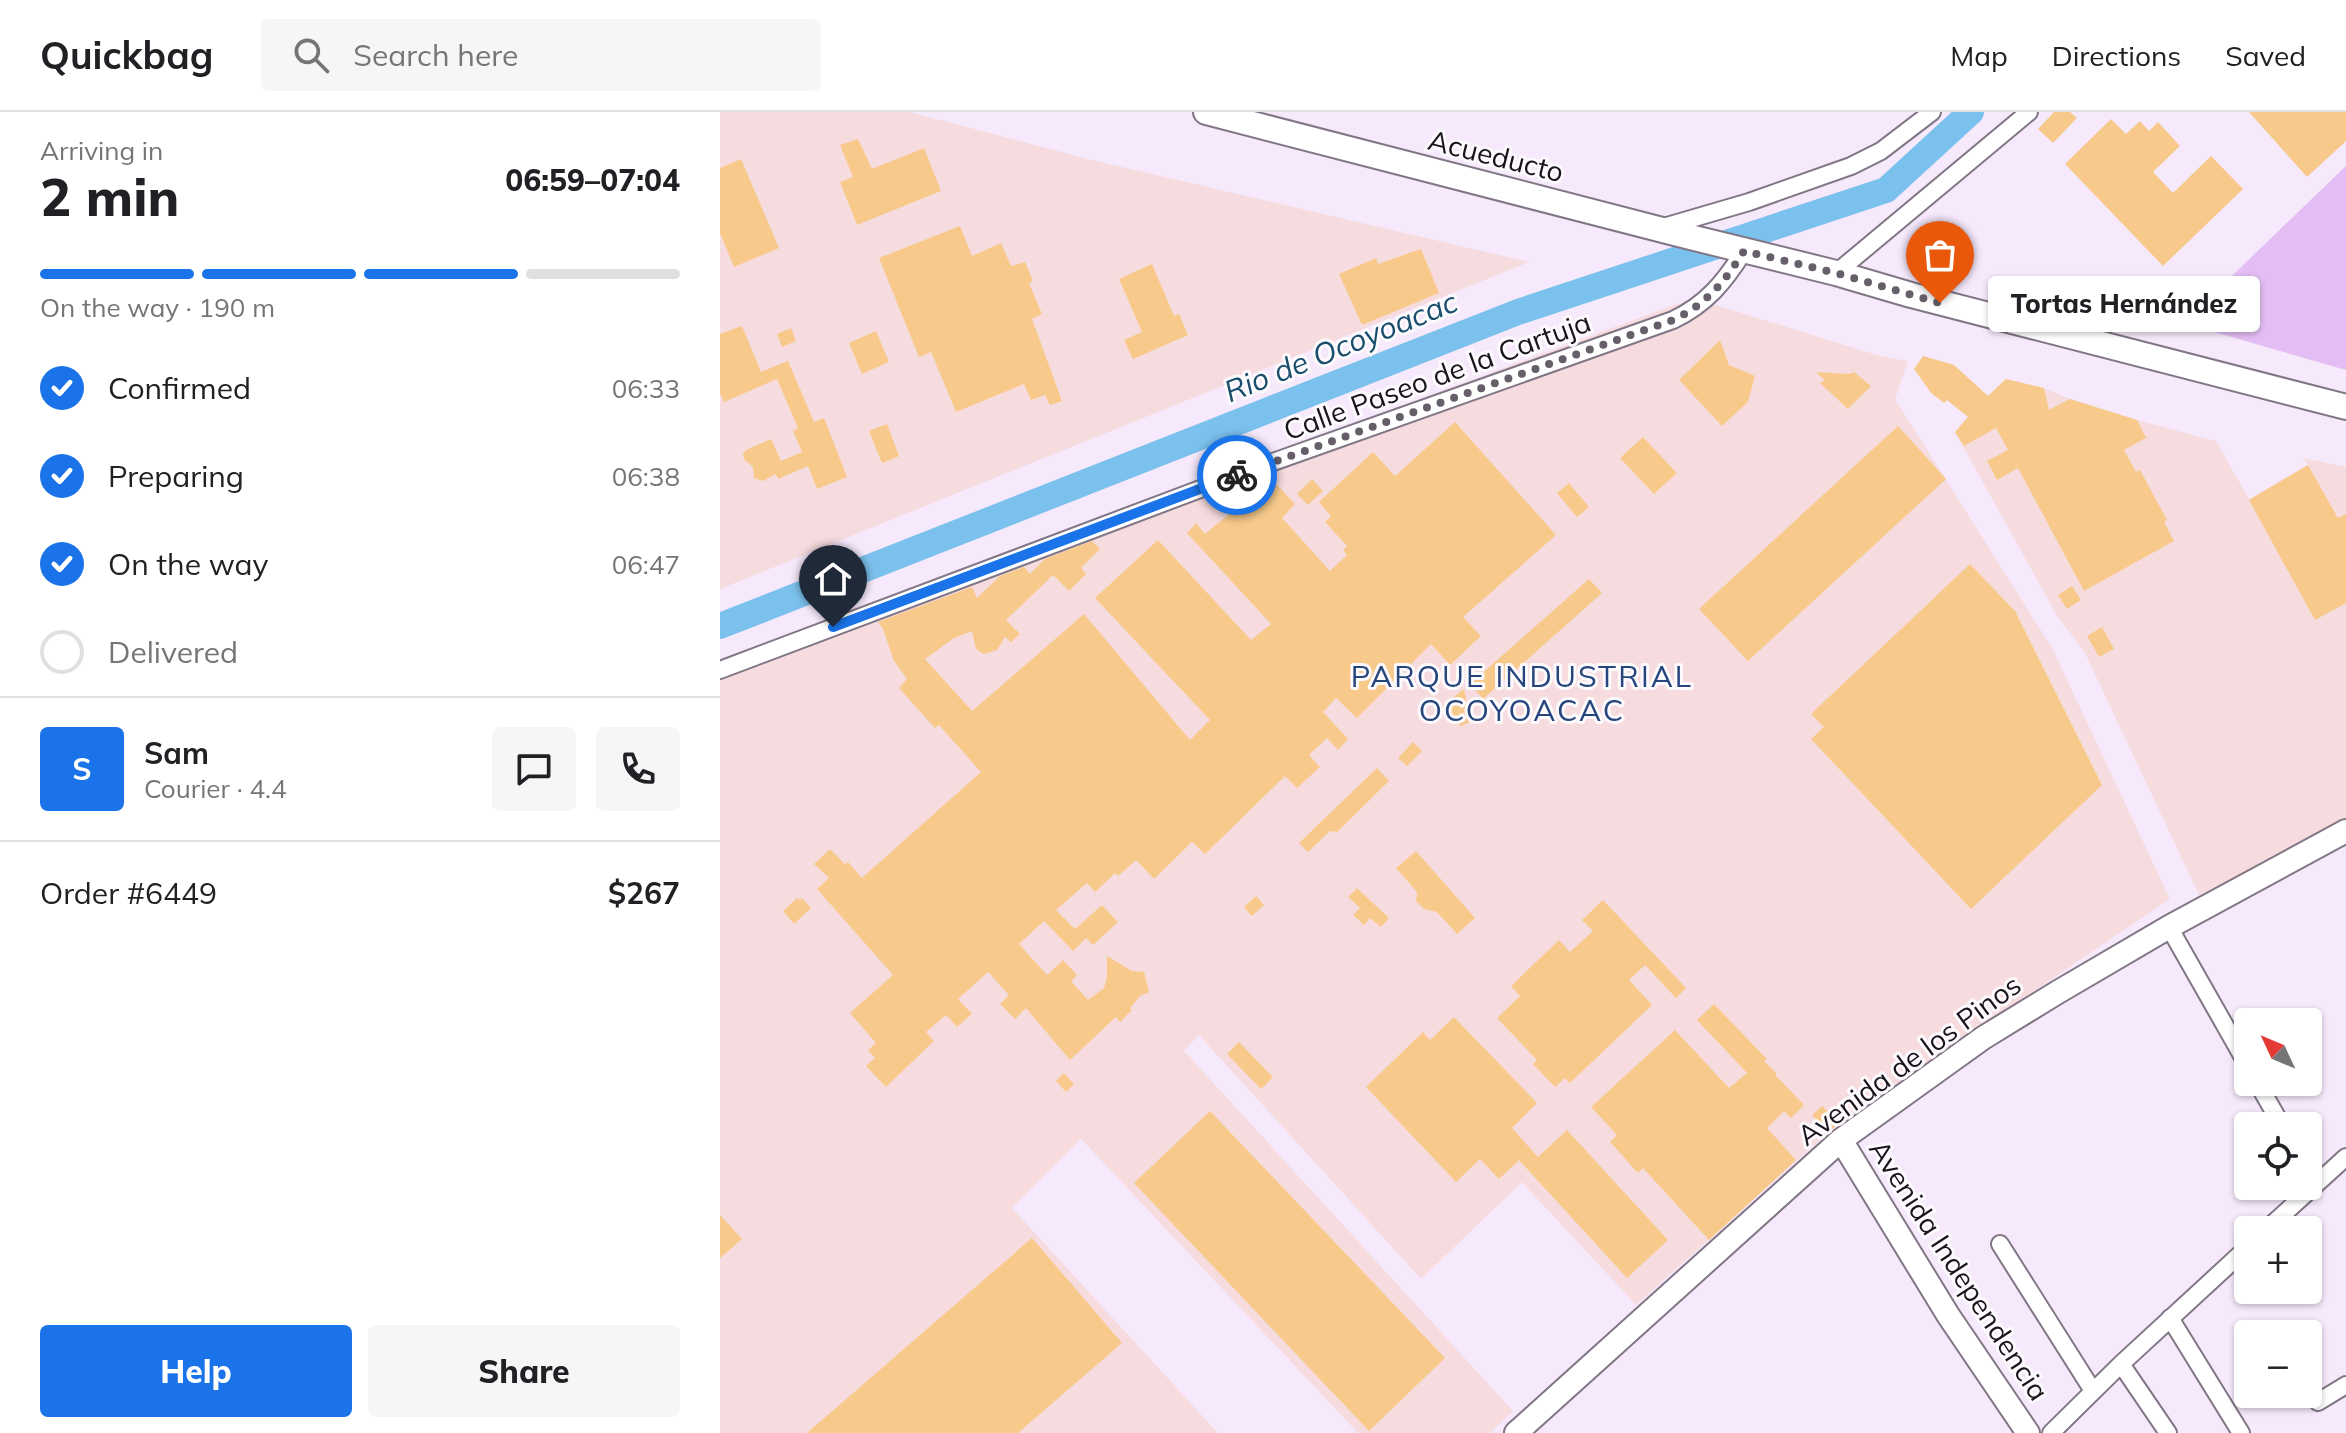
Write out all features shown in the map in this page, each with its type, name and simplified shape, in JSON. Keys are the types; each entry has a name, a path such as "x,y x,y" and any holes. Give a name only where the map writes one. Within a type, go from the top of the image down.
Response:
{"main road":[{"name":"Acueducto","path":"1206,112 2346,407"}],"street":[{"path":"1668,231 1851,166 1881,151 1932,112"},
{"path":"1836,273 2029,112"},
{"name":"Calle Paseo de la Cartuja","path":"720,670 1241,474 1673,320 1691,312 1725,281 1737,249"},
{"name":"Avenida de los Pinos","path":"1516,1433 1841,1140 1983,1038 2058,992 2169,927 2346,831"},
{"path":"2169,927 2234,1041"},
{"name":"Avenida Independencia","path":"1841,1140 1948,1315 2028,1433"},
{"path":"2281,1216 2346,1157"},
{"path":"2000,1244 2093,1391"},
{"path":"2051,1433 2234,1260"},
{"path":"2170,1318 2241,1433"},
{"path":"2121,1364 2168,1433"},
{"path":"2322,1400 2346,1385"}],"shaded area":[{"path":"720,112 910,112 1092,160 1529,262 720,589"},
{"path":"2346,166 2346,370 2183,323"},
{"path":"1693,298 1880,356 1908,361 1895,399 2052,648 2170,899 1839,1123 1636,1305 1522,1182 1421,1279 1199,1035 1184,1051 1513,1411 1490,1433 1358,1433 1081,1139 1012,1208 1218,1433 720,1433 720,680 851,627 850,610"},
{"path":"2006,379 2216,441 2249,499 2308,465 2303,458 2346,467 2346,818 2200,897 2084,651 2056,614 1955,432"}],"building":[{"path":"2054,112 2070,112 2077,118 2053,143 2038,129"},
{"path":"2249,112 2346,112 2346,141 2307,177"},
{"path":"2111,119 2126,134 2140,121 2149,131 2158,122 2180,146 2153,172 2173,193 2211,156 2243,189 2163,266 2065,164"},
{"path":"858,139 872,169 924,148 941,191 857,225 840,182 853,177 840,145"},
{"path":"741,159 779,248 734,267 720,233 720,168"},
{"path":"960,226 972,256 1001,243 1011,266 1025,262 1033,281 1029,283 1042,314 1032,319 1062,401 1050,405 1045,395 1031,400 1024,384 956,412 931,352 919,357 879,258"},
{"path":"1421,249 1439,293 1362,325 1339,274 1376,258 1378,264"},
{"path":"1152,264 1174,316 1179,314 1188,335 1133,359 1124,340 1142,332 1119,279"},
{"path":"742,326 761,372 788,361 814,422 824,418 847,477 817,489 808,466 778,479 776,474 763,481 754,478 753,467 744,459 746,450 771,439 781,461 802,452 793,431 798,428 777,379 724,402 720,393 720,334"},
{"path":"791,328 796,341 782,347 777,334"},
{"path":"876,331 889,362 862,374 849,343"},
{"path":"1720,340 1729,365 1755,376 1748,402 1722,426 1679,380"},
{"path":"1923,356 1954,365 1988,396 2006,379 2044,388 2049,410 2070,399 2137,420 2146,438 2124,450 2136,472 2140,470 2167,520 2164,522 2174,541 2084,591 2018,468 1997,480 1987,461 2008,450 1996,428 1964,446 1955,432 1968,417 1947,400 1944,403 1931,393 1914,369"},
{"path":"1816,372 1854,372 1871,386 1848,409 1820,383 1825,380"},
{"path":"1455,422 1556,535 1463,617 1481,636 1450,665 1431,644 1357,718 1336,698 1323,712 1348,739 1338,750 1327,738 1309,755 1320,767 1297,788 1285,776 1205,854 1192,842 1154,879 1136,860 1118,876 1115,873 1095,892 1087,883 1056,910 1075,929 1102,905 1118,922 1093,945 1086,938 1073,951 1044,921 1019,944 1047,975 1063,960 1077,975 1071,981 1088,1000 1104,988 1107,956 1132,971 1144,972 1149,992 1140,996 1120,1022 1116,1017 1070,1060 1026,1008 1015,1019 1000,1004 1009,995 988,972 958,999 972,1014 957,1027 946,1015 926,1032 934,1041 886,1087 866,1066 875,1058 868,1050 876,1043 850,1013 893,975 817,889 829,878 814,864 830,849 845,864 848,862 862,878 981,772 939,725 935,728 899,688 907,679 894,661 878,622 972,587 977,598 1000,576 1024,567 1030,574 1045,559 1092,541 1100,549 1081,568 1086,574 1069,591 1053,575 1006,620 1020,634 1011,642 1005,637 997,650 984,654 976,649 972,631 954,638 925,659 972,711 1084,614 1190,740 1210,720 1095,598 1158,540 1251,640 1271,624 1187,533 1196,523 1205,534 1257,491 1277,485 1295,504 1282,518 1330,571 1347,555 1343,550 1347,546 1325,522 1331,516 1319,502 1373,452 1395,476"},
{"path":"887,424 899,456 882,463 869,431"},
{"path":"1898,426 1946,479 1748,661 1699,609"},
{"path":"1643,437 1677,473 1654,494 1620,458"},
{"path":"2308,465 2338,518 2346,514 2346,603 2315,620 2249,500"},
{"path":"1312,479 1323,491 1308,505 1297,494"},
{"path":"1569,483 1589,507 1577,517 1557,493"},
{"path":"1970,564 2015,611 2102,785 1971,909 1811,739 1824,727 1811,714"},
{"path":"1589,579 1602,593 1483,699 1470,684"},
{"path":"2072,586 2081,600 2067,609 2058,595"},
{"path":"2102,627 2114,649 2099,657 2087,636"},
{"path":"1464,689 1470,719 1461,726 1452,713 1438,709"},
{"path":"1413,742 1422,751 1407,766 1398,758"},
{"path":"1377,768 1389,781 1337,832 1330,831 1308,852 1299,843"},
{"path":"1416,851 1475,918 1457,934 1437,912 1424,909 1416,901 1417,892 1396,868"},
{"path":"1357,888 1389,918 1381,927 1370,918 1364,925 1353,915 1360,908 1348,897"},
{"path":"1256,896 1264,905 1252,916 1244,907"},
{"path":"797,898 802,898 811,908 794,924 783,911"},
{"path":"1603,900 1686,988 1676,998 1645,965 1629,980 1652,1005 1570,1083 1565,1078 1555,1087 1533,1064 1537,1060 1497,1018 1520,996 1511,986 1559,940 1570,952 1593,931 1582,920"},
{"path":"1714,1004 1767,1059 1764,1061 1775,1075 1804,1105 1791,1118 1784,1111 1767,1128 1796,1160 1709,1240 1643,1168 1638,1173 1610,1142 1617,1135 1591,1107 1675,1030 1729,1088 1747,1073 1697,1020"},
{"path":"1454,1017 1537,1103 1512,1128 1538,1157 1567,1130 1668,1240 1627,1278 1519,1160 1499,1179 1480,1159 1456,1182 1366,1087 1423,1032 1430,1040"},
{"path":"1239,1042 1273,1077 1261,1089 1227,1054"},
{"path":"1064,1073 1074,1084 1066,1092 1056,1081"},
{"path":"1822,1106 1839,1123 1829,1132 1812,1115"},
{"path":"1210,1111 1445,1358 1369,1431 1134,1183"},
{"path":"720,1215 742,1239 720,1258"},
{"path":"1032,1238 1122,1343 1018,1433 807,1433"}],"waterway":[{"name":"Rio de Ocoyoacac","path":"720,626 1518,312 1886,190 1971,112"}],"way so far":[{"path":"1237,475 1673,320 1691,312 1706,300 1725,281 1744,251 1940,303"}],"place":[{"name":"Tortas Hernández","path":"1940,303"}],"district":[{"name":"PARQUE INDUSTRIAL OCOYOACAC","path":"1522,694"}],"route":[{"path":"833,627 1237,475"}]}
